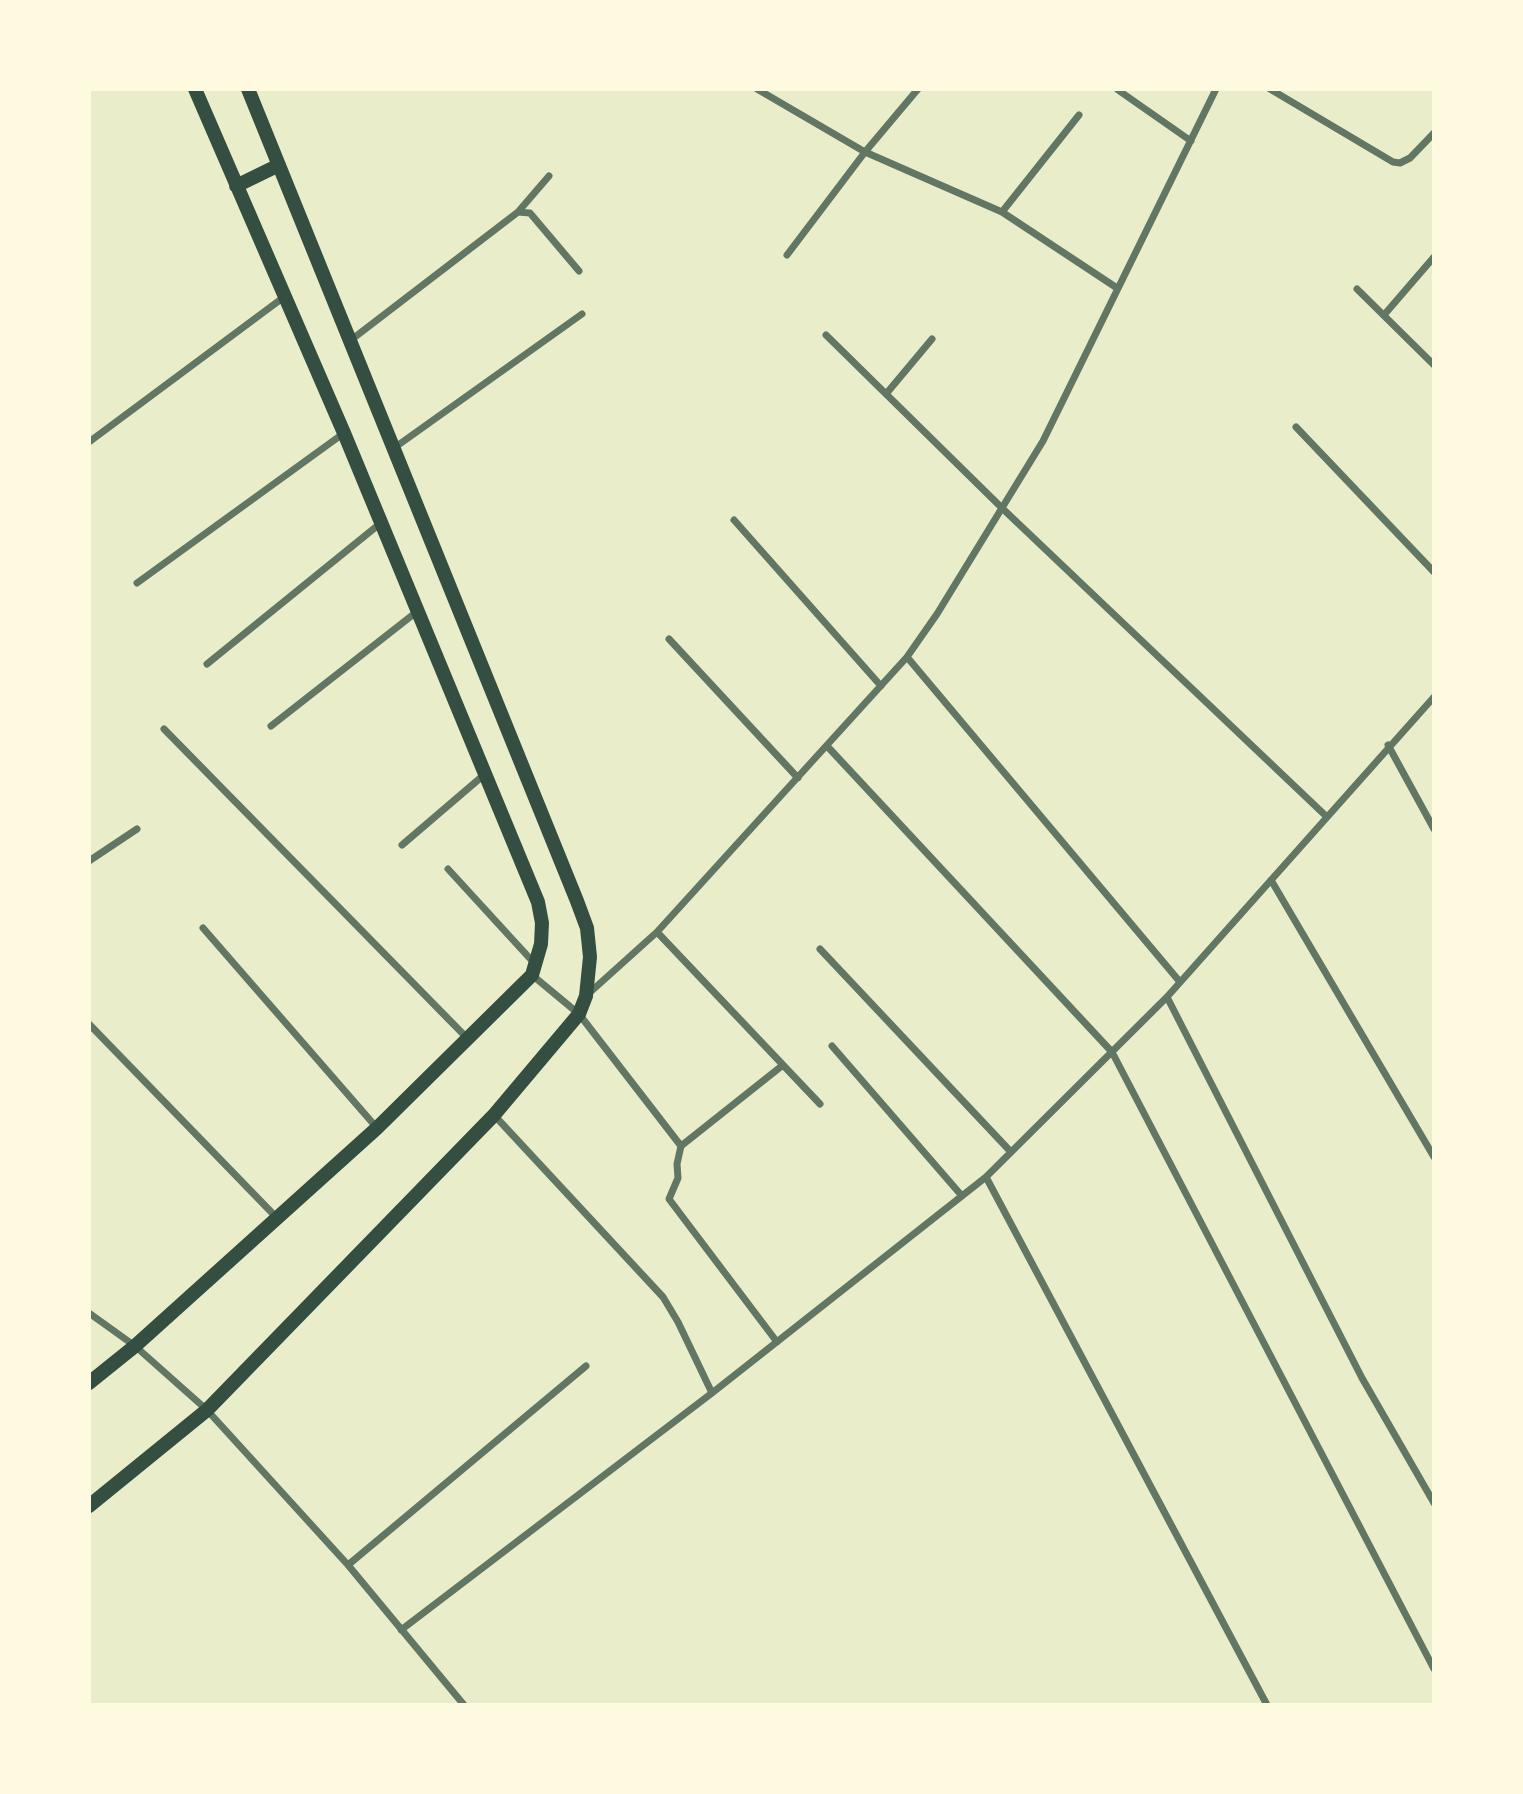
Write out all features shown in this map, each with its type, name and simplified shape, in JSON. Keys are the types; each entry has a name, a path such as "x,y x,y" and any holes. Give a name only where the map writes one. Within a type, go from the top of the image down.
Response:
{"main road":[{"path":"89,1383 135,1346 377,1128 468,1039 533,970 542,933 538,902 419,610 195,89"},
{"path":"89,1506 207,1410 494,1115 579,1014 586,996 590,957 583,919 248,89"},
{"path":"236,186 279,165"}],"street":[{"path":"757,89 865,152 1002,212 1117,288"},
{"path":"787,255 865,152 918,89"},
{"path":"586,996 657,932 907,657 965,574 1043,442 1216,89"},
{"path":"1270,89 1392,162 1399,163 1410,158 1434,133"},
{"path":"1118,90 1191,141"},
{"path":"1002,212 1079,115"},
{"path":"350,340 518,212 549,176"},
{"path":"518,212 530,214 579,271"},
{"path":"1384,315 1434,257"},
{"path":"1357,289 1434,365"},
{"path":"89,442 284,298"},
{"path":"394,449 582,314"},
{"path":"827,335 1003,509 1327,817"},
{"path":"886,394 932,339"},
{"path":"1296,427 1434,572"},
{"path":"137,583 344,433"},
{"path":"734,520 881,685"},
{"path":"207,664 382,522"},
{"path":"271,726 419,610"},
{"path":"669,639 798,778"},
{"path":"907,657 1180,982"},
{"path":"401,1630 712,1393 986,1177 1167,997 1388,745 1434,698"},
{"path":"164,729 468,1039"},
{"path":"1388,745 1434,829"},
{"path":"827,746 1112,1052 1434,1669"},
{"path":"402,845 486,773"},
{"path":"89,861 137,829"},
{"path":"448,869 533,970 579,1014 681,1146"},
{"path":"1271,880 1434,1157"},
{"path":"203,928 377,1128"},
{"path":"657,932 820,1104"},
{"path":"820,949 1011,1152"},
{"path":"1167,997 1362,1378 1434,1503"},
{"path":"89,1024 277,1218"},
{"path":"832,1046 962,1196"},
{"path":"777,1342 668,1199 678,1178 677,1164 681,1146 783,1065"},
{"path":"494,1115 663,1297 712,1393"},
{"path":"986,1177 1267,1705"},
{"path":"89,1313 135,1346 207,1410 348,1565 464,1705"},
{"path":"348,1565 586,1366"}]}
